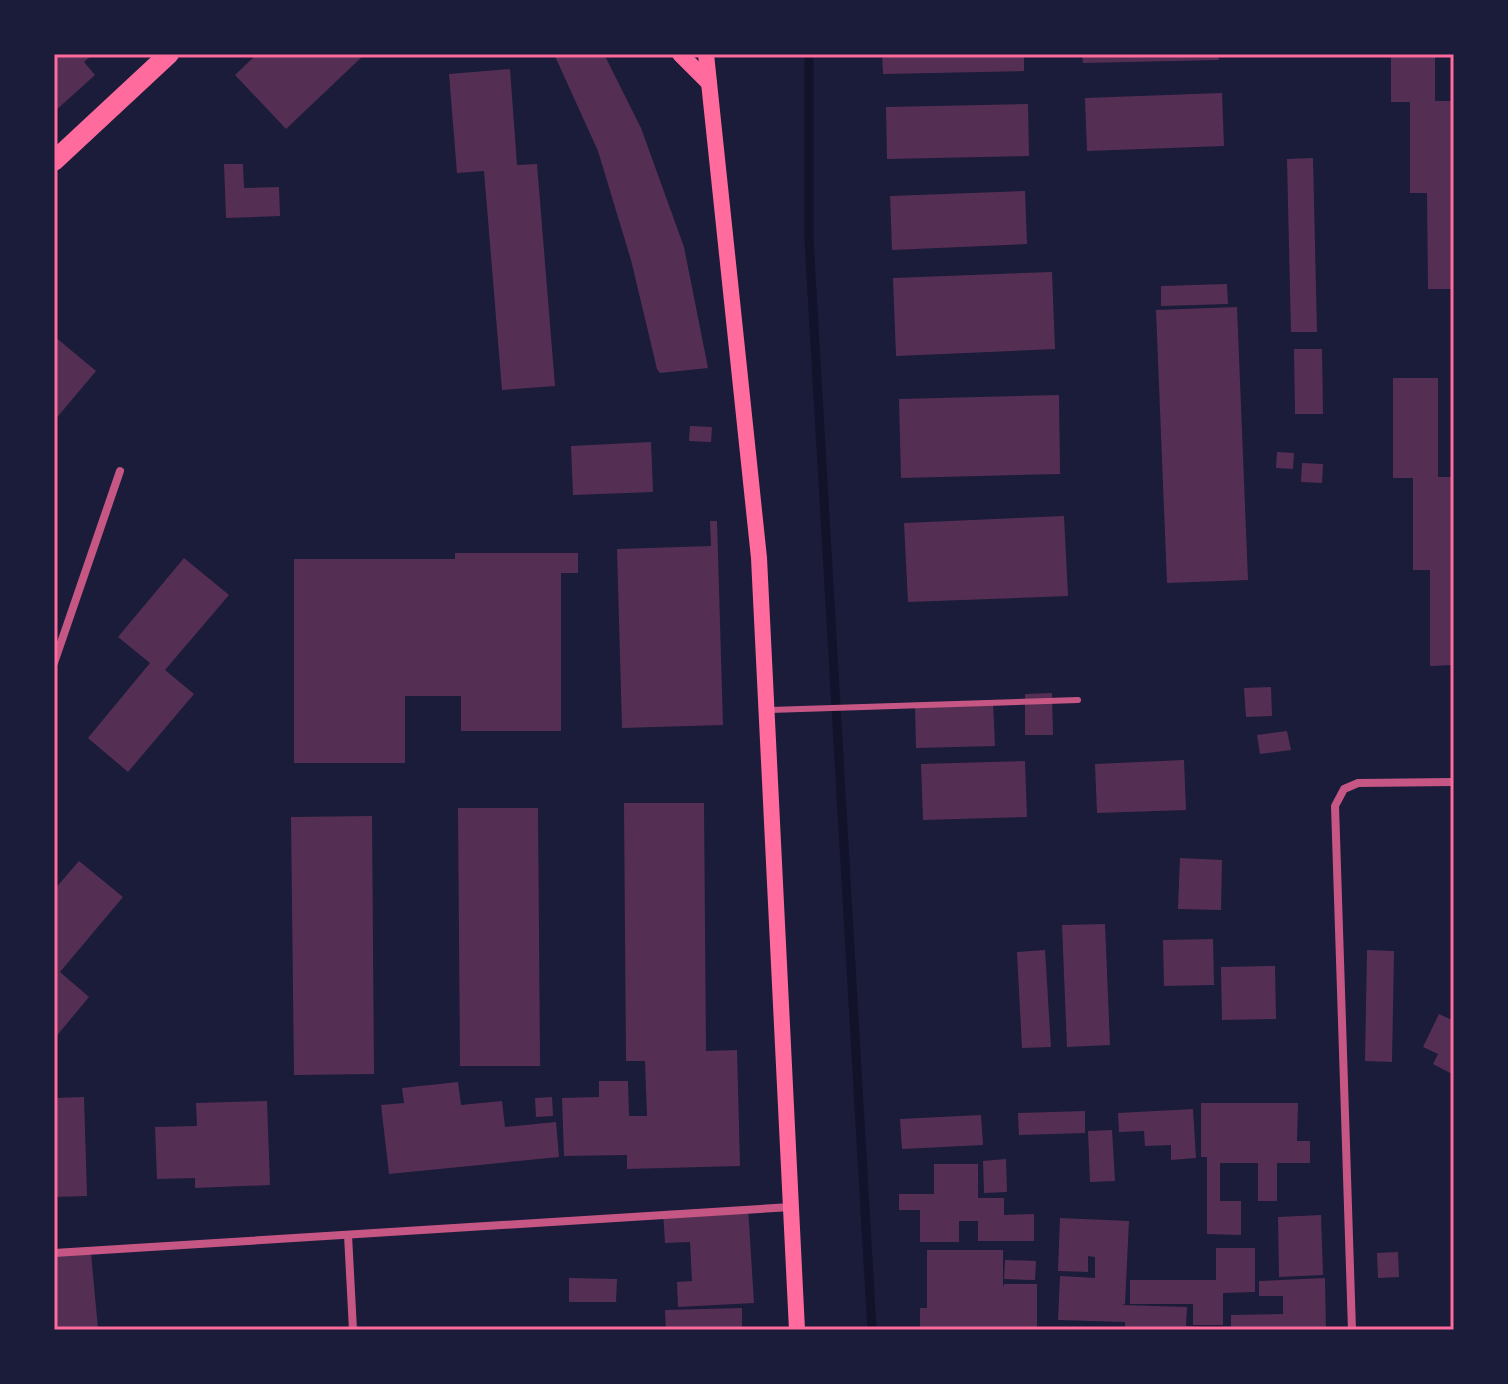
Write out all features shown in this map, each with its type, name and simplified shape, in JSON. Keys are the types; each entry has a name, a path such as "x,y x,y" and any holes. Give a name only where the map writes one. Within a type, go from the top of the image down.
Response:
{"main road":[{"path":"54,161 169,54"},
{"path":"680,54 709,83"},
{"path":"706,54 759,558 797,1330"}],"street":[{"path":"54,663 120,471"},
{"path":"1352,1330 1335,806 1344,789 1358,783 1454,782"},
{"path":"54,1253 791,1207"},
{"path":"348,1235 353,1330"}],"lane":[{"path":"766,710 1078,700"}],"building":[{"path":"54,54 93,54 84,62 95,75 54,112"},
{"path":"257,54 365,54 286,129 235,75"},
{"path":"554,54 604,54 641,128 684,247 708,368 660,373 657,369 631,260 598,151"},
{"path":"882,54 1024,54 1024,71 883,74"},
{"path":"1082,54 1218,54 1219,60 1083,63"},
{"path":"1391,54 1435,54 1435,101 1451,101 1454,289 1428,289 1427,193 1410,193 1410,102 1391,102"},
{"path":"510,69 517,165 537,164 555,386 502,390 484,171 457,173 449,74"},
{"path":"1222,93 1224,146 1087,151 1085,98"},
{"path":"1028,104 1029,156 887,159 886,107"},
{"path":"1313,158 1317,332 1291,332 1287,159"},
{"path":"224,164 243,164 244,188 279,187 280,216 226,218"},
{"path":"1025,191 1027,244 892,250 890,196"},
{"path":"1052,272 1055,349 896,356 893,278"},
{"path":"1227,284 1228,304 1161,306 1161,286"},
{"path":"1237,307 1248,580 1167,583 1156,310"},
{"path":"54,336 96,371 54,421"},
{"path":"1294,349 1322,349 1323,414 1295,414"},
{"path":"1393,378 1438,378 1438,477 1453,477 1454,665 1430,666 1430,570 1413,570 1413,478 1393,478"},
{"path":"1059,395 1060,474 901,478 899,399"},
{"path":"690,426 712,427 711,442 689,441"},
{"path":"651,442 653,492 573,495 571,446"},
{"path":"1277,452 1294,453 1293,469 1276,468"},
{"path":"1302,463 1323,464 1322,483 1301,482"},
{"path":"1064,516 1068,596 908,602 904,523"},
{"path":"710,521 717,521 723,725 622,728 617,549 711,546"},
{"path":"455,553 578,553 578,573 561,573 561,731 461,731 461,696 405,696 405,763 294,763 294,559 455,559"},
{"path":"184,558 229,595 165,670 194,694 128,772 88,738 150,663 118,637"},
{"path":"1271,687 1272,716 1246,717 1244,688"},
{"path":"1052,693 1053,735 1025,735 1025,694"},
{"path":"993,702 995,746 916,748 915,705"},
{"path":"1287,731 1291,750 1260,754 1257,735"},
{"path":"1184,760 1186,810 1097,813 1095,764"},
{"path":"1025,761 1027,817 923,820 921,764"},
{"path":"624,803 704,803 706,1051 737,1050 740,1166 627,1169 627,1155 564,1156 562,1098 599,1097 599,1081 628,1081 629,1116 647,1116 645,1061 626,1061"},
{"path":"458,808 538,808 540,1066 460,1066"},
{"path":"372,816 374,1074 294,1075 291,817"},
{"path":"1180,858 1222,860 1221,910 1178,909"},
{"path":"79,861 123,897 60,972 89,997 54,1039 54,890"},
{"path":"1105,924 1110,1045 1067,1047 1062,925"},
{"path":"1213,939 1214,985 1164,986 1163,940"},
{"path":"1045,950 1051,1047 1022,1048 1017,952"},
{"path":"1367,950 1394,951 1392,1062 1365,1061"},
{"path":"1275,966 1276,1019 1222,1020 1221,967"},
{"path":"1439,1014 1452,1020 1454,1015 1454,1075 1433,1064 1438,1054 1423,1047"},
{"path":"458,1082 461,1105 502,1101 505,1127 556,1122 559,1157 389,1174 381,1105 404,1103 402,1088"},
{"path":"84,1097 87,1196 54,1197 54,1098"},
{"path":"552,1097 553,1116 536,1117 535,1098"},
{"path":"267,1101 270,1185 195,1188 195,1178 157,1179 155,1127 197,1126 196,1103"},
{"path":"1201,1103 1298,1103 1297,1141 1310,1141 1310,1163 1277,1163 1277,1201 1258,1201 1258,1163 1220,1163 1220,1201 1241,1201 1241,1235 1207,1234 1207,1157 1201,1157"},
{"path":"1193,1109 1196,1158 1171,1160 1171,1145 1145,1146 1144,1131 1119,1132 1118,1113"},
{"path":"1085,1111 1085,1133 1019,1135 1018,1113"},
{"path":"981,1115 983,1145 902,1149 900,1119"},
{"path":"1112,1130 1115,1181 1090,1182 1088,1131"},
{"path":"1006,1159 1007,1192 984,1193 983,1161"},
{"path":"934,1164 978,1164 978,1198 1004,1198 1004,1215 1034,1214 1034,1241 978,1241 978,1221 959,1221 959,1242 920,1242 920,1210 899,1210 899,1194 934,1194"},
{"path":"748,1207 754,1303 678,1307 677,1282 692,1281 690,1242 665,1243 663,1211"},
{"path":"1321,1215 1323,1275 1279,1277 1278,1217"},
{"path":"1060,1218 1129,1221 1125,1304 1122,1305 1187,1307 1186,1326 1220,1330 1125,1330 1125,1322 1058,1320 1060,1276 1095,1278 1095,1257 1088,1256 1088,1272 1058,1271"},
{"path":"1216,1248 1255,1248 1255,1292 1223,1293 1223,1325 1193,1325 1193,1304 1130,1304 1130,1280 1216,1280"},
{"path":"927,1250 1003,1250 1003,1287 1004,1284 1037,1284 1037,1329 920,1327 920,1308 927,1308"},
{"path":"1398,1252 1399,1277 1378,1278 1377,1253"},
{"path":"91,1253 98,1329 54,1330 54,1256"},
{"path":"1005,1260 1036,1261 1035,1280 1004,1279"},
{"path":"569,1278 617,1279 616,1302 569,1302"},
{"path":"1325,1278 1326,1330 1231,1330 1231,1315 1283,1314 1283,1296 1259,1296 1259,1281"},
{"path":"742,1308 742,1330 666,1330 665,1310"}],"waterway":[{"path":"809,54 809,240 872,1330"}]}
